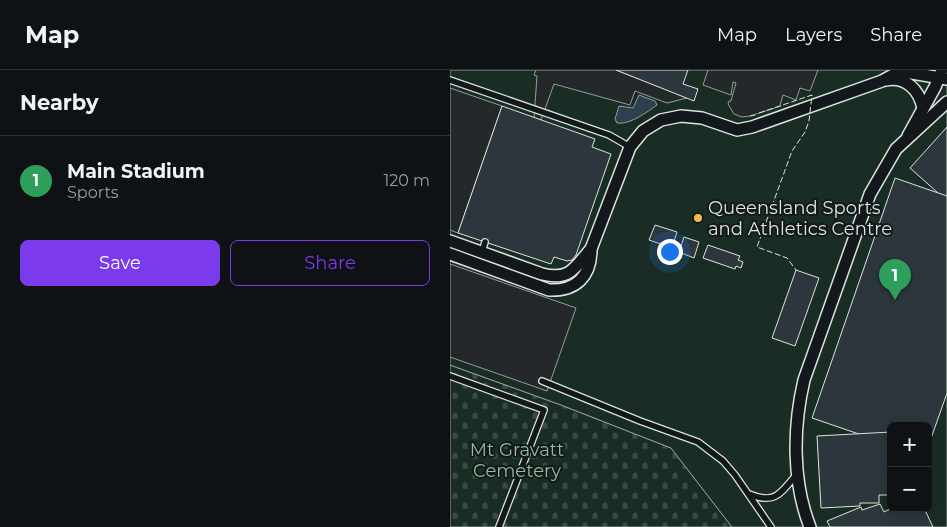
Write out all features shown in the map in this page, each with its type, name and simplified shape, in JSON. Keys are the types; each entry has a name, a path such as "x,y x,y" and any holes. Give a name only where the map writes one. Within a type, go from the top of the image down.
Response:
{"street":[{"path":"882,81 901,71 943,76 907,138"},
{"path":"450,242 481,253 544,288 560,290 571,287 584,276 591,261 591,249 630,147 643,131 661,120 681,116 702,118 730,128 742,129 892,79 910,84 921,99 923,108"},
{"path":"810,527 806,517 798,474 796,427 804,380 870,194 896,149 947,102"},
{"path":"450,254 481,253"}],"lane":[{"path":"450,80 610,135 630,147"},
{"path":"450,376 544,410 499,527"},
{"path":"542,381 612,410 698,442 723,462 771,527"},
{"path":"747,493 764,499 772,498 781,493 798,474"}],"green space":[{"name":"Queensland Sports and Athletics Centre","path":"450,70 947,70 947,527 732,527 671,448 561,405 450,365"},
{"name":"Mt Gravatt Cemetery","path":"450,365 561,405 671,448 732,527 450,527"}],"shaded area":[{"path":"536,70 616,70 687,98 667,103 635,91 630,105 554,84 541,120 534,118 537,76 534,75"},
{"path":"708,70 818,70 810,91 800,88 796,100 783,95 781,106 742,117 734,114 728,104 731,101 736,83 733,82 731,95 703,85"},
{"path":"450,88 502,106 458,233 450,230"},
{"path":"450,264 576,308 547,391 450,357"}],"water":[{"path":"639,95 655,101 657,105 633,120 617,123 615,119 619,106 633,108"}],"building":[{"path":"616,70 688,70 683,84 698,89 694,101"},
{"path":"502,106 595,139 592,147 611,154 576,255 572,260 567,261 554,257 551,264 458,233"},
{"path":"947,127 947,201 910,168"},
{"path":"895,178 947,196 947,393 932,436 932,422 887,422 887,444 812,418"},
{"path":"655,225 677,232 672,248 649,240"},
{"path":"684,237 699,242 694,258 679,252"},
{"path":"708,245 740,256 738,260 743,262 741,268 736,266 735,269 703,258"},
{"path":"796,270 819,278 795,346 772,338"},
{"path":"887,432 887,495 879,495 879,503 860,503 860,506 821,508 817,436"},
{"path":"880,504 884,512 926,512 933,527 830,527 827,521 861,507 862,510"}],"fence":[{"path":"759,113 812,95 809,121 805,132 792,151 757,247 787,258 796,270"},
{"path":"750,116 755,115"}],"place":[{"name":"Queensland Sports and Athletics Centre","path":"698,218"},
{"name":"Main Stadium","path":"895,300"}]}
